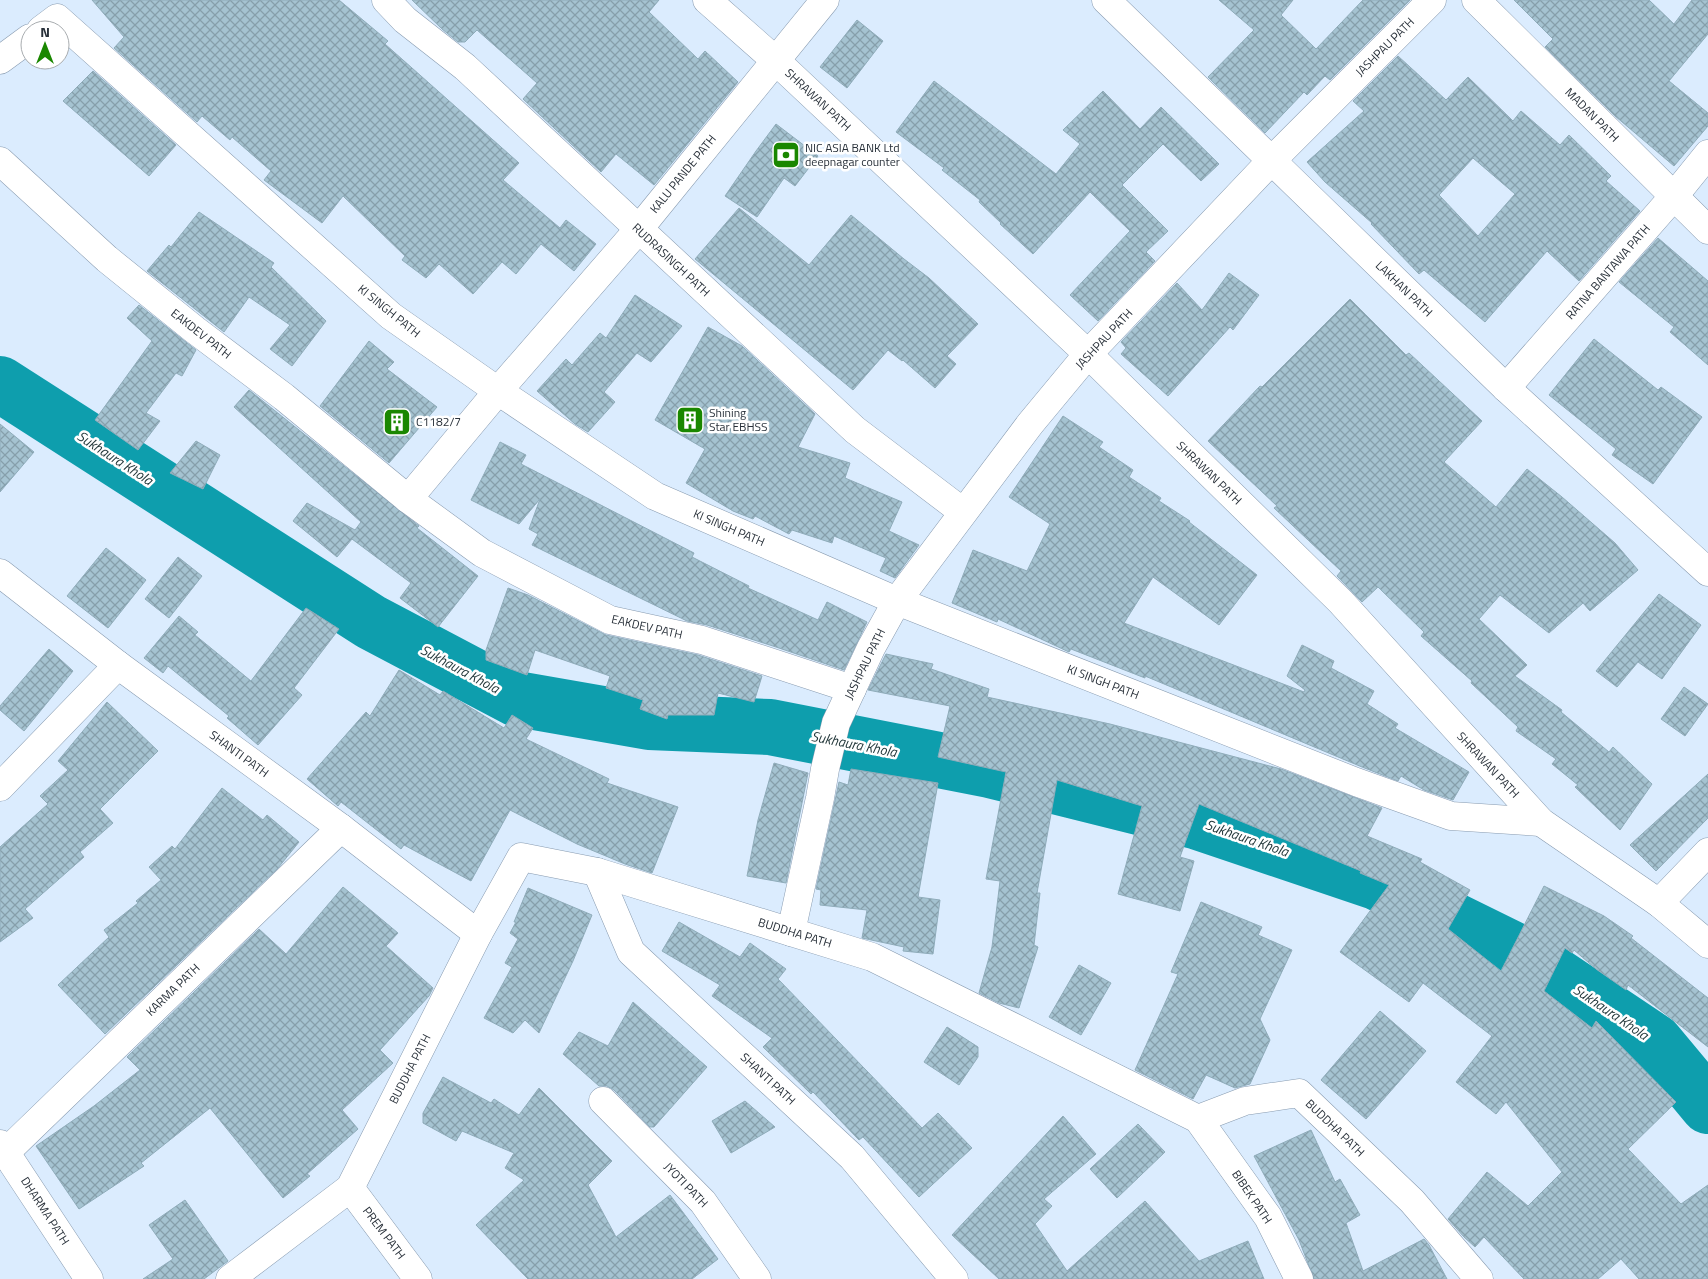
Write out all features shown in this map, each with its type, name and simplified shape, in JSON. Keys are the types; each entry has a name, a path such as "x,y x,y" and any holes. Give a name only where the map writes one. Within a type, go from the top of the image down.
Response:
{"street":[{"name":"RUDRASINGH PATH","path":"386,0 405,20 465,67 855,430 963,512"},
{"name":"SHRAWAN PATH","path":"707,0 775,60 1088,354 1341,602 1541,822 1659,903 1708,944"},
{"name":"KALU PANDE PATH","path":"498,391 638,230 825,0"},
{"name":"LAKHAN PATH","path":"1106,0 1506,388 1708,572"},
{"name":"JASHPAU PATH","path":"791,932 836,723 871,648 897,601 1030,424 1088,354 1272,160 1432,0"},
{"name":"MADAN PATH","path":"1476,0 1708,230"},
{"name":"KI SINGH PATH","path":"47,16 391,316 654,496 897,601 1337,774 1451,816 1541,822"},
{"path":"0,60 20,45"},
{"name":"RATNA BANTAWA PATH","path":"1506,388 1674,196 1708,154"},
{"name":"EAKDEV PATH","path":"0,161 107,259 195,330 284,397 408,499 482,554 610,620 702,640 852,689"},
{"path":"408,499 498,391"},
{"name":"SHANTI PATH","path":"0,573 118,665 341,828 478,934"},
{"path":"0,787 118,665"},
{"name":"KARMA PATH","path":"3,1148 341,828"},
{"path":"1659,903 1708,852"},
{"name":"BUDDHA PATH","path":"230,1279 350,1188 478,934 521,856 597,872 872,957 1198,1120 1245,1101 1299,1093 1412,1201 1479,1279"},
{"name":"SHANTI PATH","path":"597,872 631,952 852,1157 954,1279"},
{"name":"JYOTI PATH","path":"603,1101 703,1202 758,1279"},
{"name":"BIBEK PATH","path":"1198,1120 1268,1217 1299,1279"},
{"name":"DHARMA PATH","path":"3,1148 89,1279"},
{"name":"PREM PATH","path":"350,1188 418,1279"}],"building":[{"path":"92,0 339,0 388,41 385,44 519,163 503,180 560,228 566,220 596,244 574,271 541,244 516,274 502,262 473,294 439,264 426,278 402,260 405,256 343,196 322,223 264,180 271,171 232,137 230,140 202,116 197,122 114,48 124,37"},
{"path":"412,0 659,0 649,12 698,59 705,51 738,82 654,185 616,154 601,172 523,99 537,83 477,30 465,42 458,42"},
{"path":"1219,0 1293,0 1281,15 1316,49 1363,0 1410,0 1330,80 1325,76 1307,95 1304,92 1265,133 1208,77 1254,30"},
{"path":"1514,0 1649,0 1674,24 1692,0 1708,0 1708,34 1669,81 1708,113 1708,126 1674,166 1615,116 1545,47 1553,39"},
{"path":"857,20 883,41 847,88 820,67"},
{"path":"1398,56 1446,100 1468,77 1513,121 1521,111 1560,145 1569,135 1611,176 1606,181 1640,211 1579,281 1547,251 1485,322 1424,270 1419,274 1372,223 1325,182 1307,162 1364,111 1353,101","holes":["1473,158 1515,194 1478,236 1439,195"]},
{"path":"93,71 176,145 149,176 63,101"},
{"path":"934,81 1056,174 1080,144 1063,130 1103,91 1140,129 1161,107 1219,164 1201,181 1163,144 1122,185 1168,231 1146,252 1155,261 1098,321 1070,295 1130,231 1090,192 1033,254 1000,224 979,202 980,200 942,170 944,168 896,132"},
{"path":"776,124 818,156 795,186 784,178 757,217 725,196"},
{"path":"739,208 809,265 851,215 929,278 978,324 947,356 956,364 935,388 903,360 888,350 853,390 695,259"},
{"path":"199,212 274,263 271,267 326,321 292,366 270,349 290,325 249,297 224,332 147,271 169,245 171,247"},
{"path":"1658,238 1708,281 1708,365 1670,332 1674,327 1619,282"},
{"path":"1229,273 1259,295 1233,330 1230,327 1168,396 1121,354 1126,348 1121,342 1177,283 1202,310"},
{"path":"635,295 682,326 651,362 637,353 604,392 615,402 588,432 575,424 537,391 566,359 572,365 600,333 606,338"},
{"path":"1350,299 1406,355 1409,353 1482,421 1444,462 1496,507 1527,469 1615,543 1638,570 1590,611 1583,603 1549,633 1500,595 1479,619 1527,665 1515,676 1562,710 1561,712 1609,752 1613,747 1652,784 1620,830 1575,787 1578,785 1552,764 1556,759 1516,731 1518,727 1471,683 1472,681 1421,636 1424,632 1378,587 1362,602 1337,576 1341,571 1274,508 1277,506 1208,441 1260,386 1262,387"},
{"path":"139,305 196,350 182,376 176,373 146,413 160,421 138,450 95,420 152,341 127,318"},
{"path":"708,327 742,346 815,414 798,447 850,463 845,478 902,502 889,531 919,545 895,578 880,571 886,558 834,536 832,543 792,530 789,534 755,516 753,519 733,511 686,483 705,449 655,420"},
{"path":"1594,339 1658,390 1661,387 1702,417 1653,484 1612,455 1616,449 1549,395"},
{"path":"369,341 394,362 387,369 437,407 389,463 320,406"},
{"path":"249,390 419,526 417,528 478,576 438,627 400,598 411,583 352,539 337,557 293,521 307,503 355,530 361,522 234,407"},
{"path":"1063,416 1103,442 1099,447 1133,470 1129,477 1161,498 1159,501 1190,521 1257,575 1219,625 1153,577 1124,623 1304,692 1305,690 1287,676 1302,645 1334,661 1331,668 1374,691 1367,704 1398,724 1395,728 1469,772 1453,800 1424,790 1401,776 1398,781 1145,676 1145,678 1071,649 1069,652 998,619 997,622 952,603 973,550 1027,571 1050,524 1009,497"},
{"path":"0,424 34,452 0,492"},
{"path":"196,441 220,455 203,489 170,473"},
{"path":"500,442 526,455 521,464 694,553 692,557 749,586 748,588 818,620 827,602 867,622 844,670 707,625 687,621 532,545 538,534 529,529 540,499 519,524 471,500"},
{"path":"106,548 146,580 108,628 67,596"},
{"path":"178,557 202,576 169,618 145,599"},
{"path":"508,588 528,595 606,635 698,655 762,676 754,702 718,693 714,715 668,715 667,719 640,709 643,700 606,688 610,676 535,650 527,675 486,660 486,650"},
{"path":"1659,594 1701,625 1662,679 1638,662 1617,687 1596,671"},
{"path":"306,608 339,629 294,688 302,695 258,745 227,718 229,716 168,666 163,673 144,658 179,616 198,632 195,635 251,681"},
{"path":"49,649 73,671 24,731 0,710 0,706"},
{"path":"886,654 933,664 931,669 989,689 987,697 1110,724 1281,769 1382,808 1367,836 1422,859 1420,862 1470,890 1448,929 1501,971 1544,886 1604,916 1633,936 1631,938 1708,998 1708,1047 1628,985 1626,990 1596,969 1574,950 1572,953 1565,948 1544,991 1592,1028 1596,1021 1676,1102 1628,1149 1681,1204 1708,1185 1708,1279 1639,1279 1621,1259 1598,1279 1524,1279 1484,1237 1475,1247 1464,1237 1448,1219 1487,1172 1528,1206 1562,1172 1506,1102 1496,1114 1456,1082 1492,1036 1423,983 1409,1002 1340,952 1389,885 1360,873 1361,871 1199,804 1180,857 1194,861 1180,911 1118,894 1142,806 1057,780 1037,893 1040,893 1034,945 1038,947 1019,1008 999,1003 979,993 992,947 1000,881 986,879 1006,772 938,757 950,706 868,690"},
{"path":"399,670 440,695 443,691 504,728 512,715 533,728 526,739 609,779 607,783 678,807 652,873 577,844 510,810 471,881 404,845 401,849 341,802 338,806 307,779 366,712 370,716"},
{"path":"1684,687 1708,704 1685,736 1661,719"},
{"path":"107,702 158,751 100,809 113,823 80,852 84,857 25,909 33,918 0,942 0,847 48,804 40,796 68,770 58,761"},
{"path":"774,763 808,773 786,883 747,876 758,820"},
{"path":"851,769 938,783 918,897 940,900 933,954 903,951 904,947 862,938 867,910 820,905 821,890 816,889 839,782 848,785"},
{"path":"1708,774 1708,818 1656,871 1630,845"},
{"path":"222,788 263,820 267,815 299,842 278,868 105,1034 58,985 109,937 104,930 138,903 136,901 161,880 149,867 172,846 175,849"},
{"path":"343,887 398,933 386,946 433,988 429,996 380,1050 393,1063 342,1110 358,1129 307,1174 310,1176 283,1198 210,1108 141,1163 144,1166 79,1209 36,1146 94,1106 140,1070 127,1057 259,929 286,954"},
{"path":"528,888 592,915 573,961 539,1033 525,1020 513,1033 484,1018 512,967 505,963 518,939 510,933"},
{"path":"1201,902 1262,927 1258,935 1292,950 1260,1019 1270,1040 1250,1084 1235,1088 1206,1075 1193,1099 1135,1070 1178,974 1171,972"},
{"path":"679,922 740,957 750,943 786,969 778,979 922,1128 938,1113 972,1148 919,1197 863,1137 859,1140 813,1092 811,1094 763,1047 772,1038 712,996 720,985 662,951"},
{"path":"1079,965 1111,983 1081,1035 1049,1017"},
{"path":"633,1002 707,1067 654,1127 650,1127 614,1090 607,1086 599,1086 563,1054 579,1032 608,1046"},
{"path":"1380,1011 1426,1051 1366,1119 1321,1080"},
{"path":"947,1027 978,1047 978,1057 959,1085 924,1062"},
{"path":"443,1077 491,1103 494,1099 519,1115 539,1088 612,1161 588,1185 616,1237 670,1195 718,1259 692,1279 528,1279 476,1225 524,1180 505,1168 514,1153 462,1131 456,1141 423,1123 423,1113"},
{"path":"745,1101 775,1127 731,1153 712,1121"},
{"path":"1063,1116 1096,1154 1044,1199 1052,1206 1035,1224 1067,1271 1145,1201 1199,1261 1248,1241 1264,1279 999,1279 952,1235"},
{"path":"1138,1124 1165,1152 1117,1198 1090,1169"},
{"path":"1311,1130 1335,1182 1340,1179 1360,1215 1346,1223 1363,1271 1424,1239 1447,1279 1314,1279 1299,1240 1254,1156"},
{"path":"185,1200 228,1261 204,1279 143,1279 173,1259 149,1225"}],"waterway":[{"name":"Sukhaura Khola","path":"0,384 371,622 517,699 649,722 770,727 990,770 1195,821 1376,882 1528,957 1655,1042 1708,1106"}],"place":[{"name":"NIC ASIA BANK Ltd deepnagar counter","path":"786,155"},
{"name":"Shining Star EBHSS","path":"690,420"},
{"name":"C1182/7","path":"397,422"}]}
